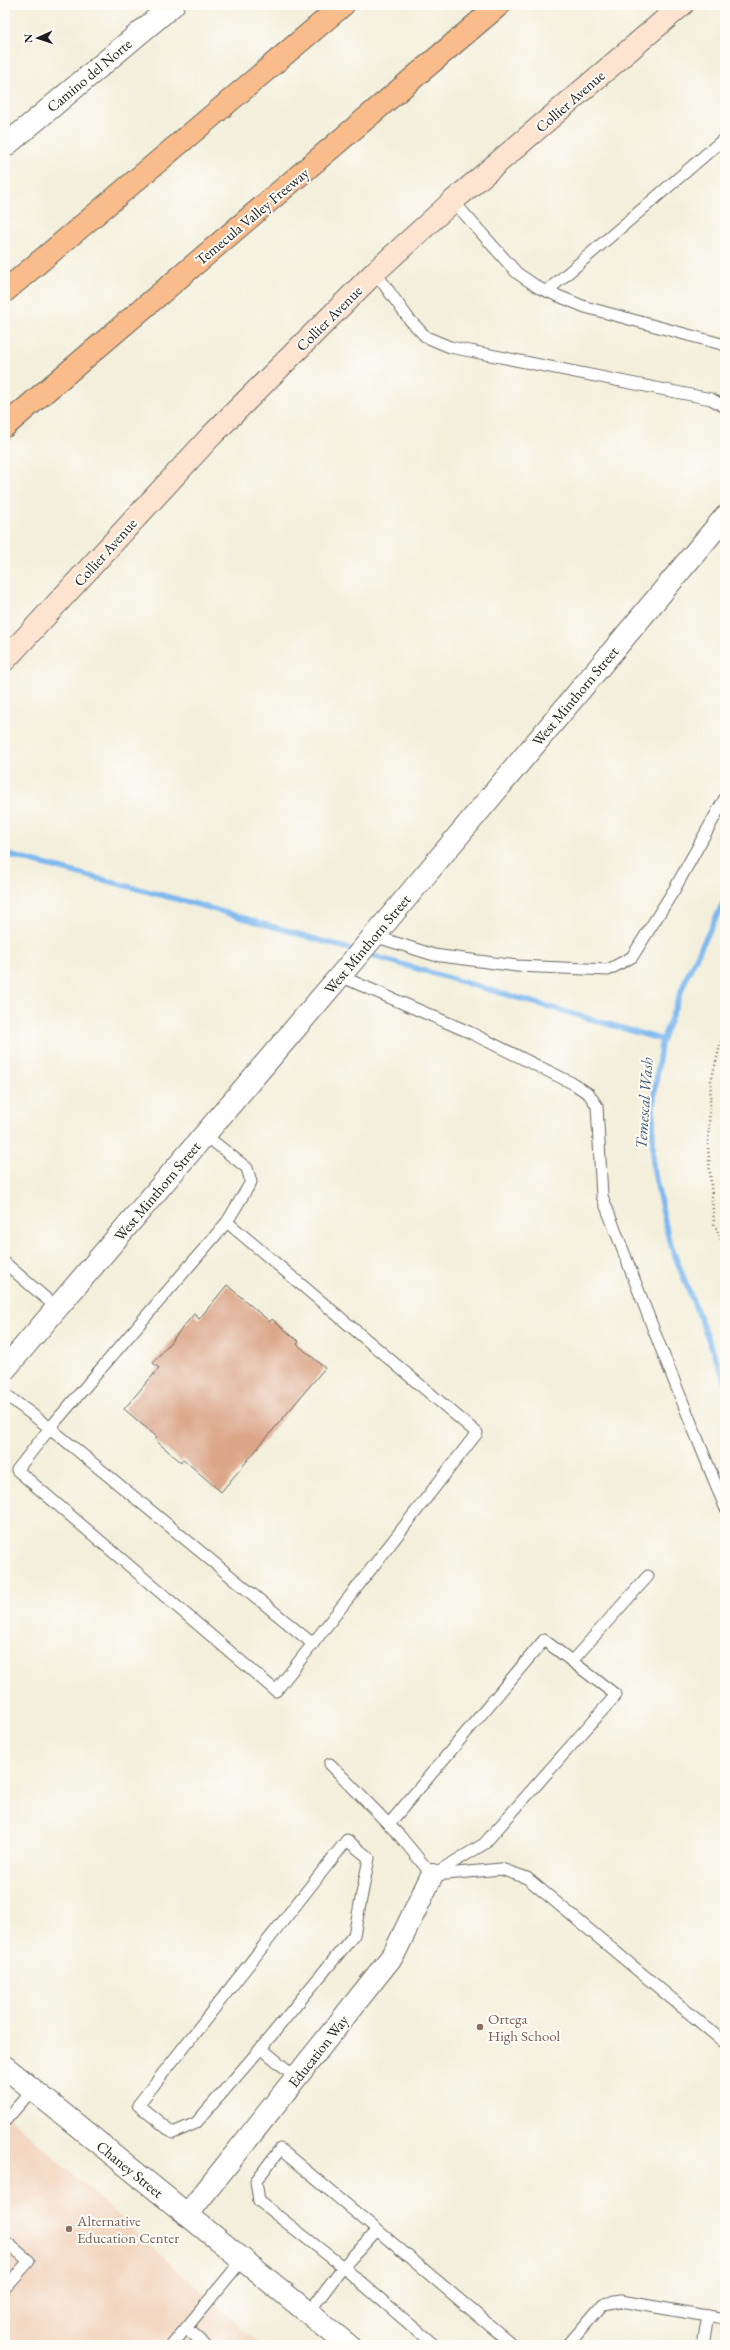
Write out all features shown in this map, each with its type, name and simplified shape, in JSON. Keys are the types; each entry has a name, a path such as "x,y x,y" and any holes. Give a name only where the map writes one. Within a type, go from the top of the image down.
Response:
{"highway":[{"path":"5,291 343,5"},
{"name":"Temecula Valley Freeway","path":"5,426 499,5"}],"main road":[{"name":"Collier Avenue","path":"5,660 211,436 375,272 453,201 682,5"}],"street":[{"name":"Camino del Norte","path":"5,146 173,5"},
{"name":"West Minthorn Street","path":"5,1369 391,916 725,517"},
{"name":"Education Way","path":"187,2215 394,1954 432,1875"},
{"name":"Chaney Street","path":"5,2068 348,2345"}],"lane":[{"path":"547,291 725,138"},
{"path":"453,201 517,273 547,291 585,307 725,346"},
{"path":"375,272 409,319 426,337 450,347 711,399 725,407"},
{"path":"374,936 434,955 517,966 608,970 632,957 674,890 725,798"},
{"path":"334,983 469,1032 574,1084 589,1094 598,1106 602,1196 725,1508"},
{"path":"205,1134 246,1168 251,1182 228,1222 50,1428 17,1470 276,1691 477,1432 228,1222"},
{"path":"5,1263 57,1308"},
{"path":"5,1394 50,1428 313,1644"},
{"path":"572,1661 648,1576"},
{"path":"389,1824 544,1640 616,1695 484,1844 432,1875"},
{"path":"330,1764 389,1824 432,1875"},
{"path":"347,1840 370,1858 354,1935 261,2048 196,2123 173,2133 138,2105 347,1840"},
{"path":"432,1875 501,1869 527,1878 725,2043"},
{"path":"261,2048 297,2078"},
{"path":"5,2121 32,2090"},
{"path":"434,2345 343,2267 259,2201 256,2181 280,2149 513,2345"},
{"path":"309,2312 343,2267 377,2230"},
{"path":"5,2241 29,2261 5,2288"},
{"path":"172,2345 243,2259"},
{"path":"568,2345 603,2304 621,2301 725,2319"},
{"path":"703,2345 708,2316"},
{"path":"186,2328 204,2345"}],"path":[{"path":"725,1026 711,1081 708,1147 714,1223 725,1249"}],"shaded area":[{"name":"Alternative Education Center","path":"5,2113 260,2345 5,2345"}],"building":[{"path":"227,1285 270,1322 272,1319 299,1342 297,1344 325,1368 221,1492 183,1459 181,1462 155,1440 157,1437 124,1409 159,1368 153,1363 194,1314 199,1319"}],"waterway":[{"path":"5,854 199,905 356,951"},
{"name":"Temescal Wash","path":"725,899 687,976 661,1044 653,1106 653,1166 669,1241 725,1381"},
{"path":"366,954 663,1040"}],"place":[{"name":"Ortega High School","path":"480,2027"},
{"name":"Alternative Education Center","path":"69,2229"}]}
